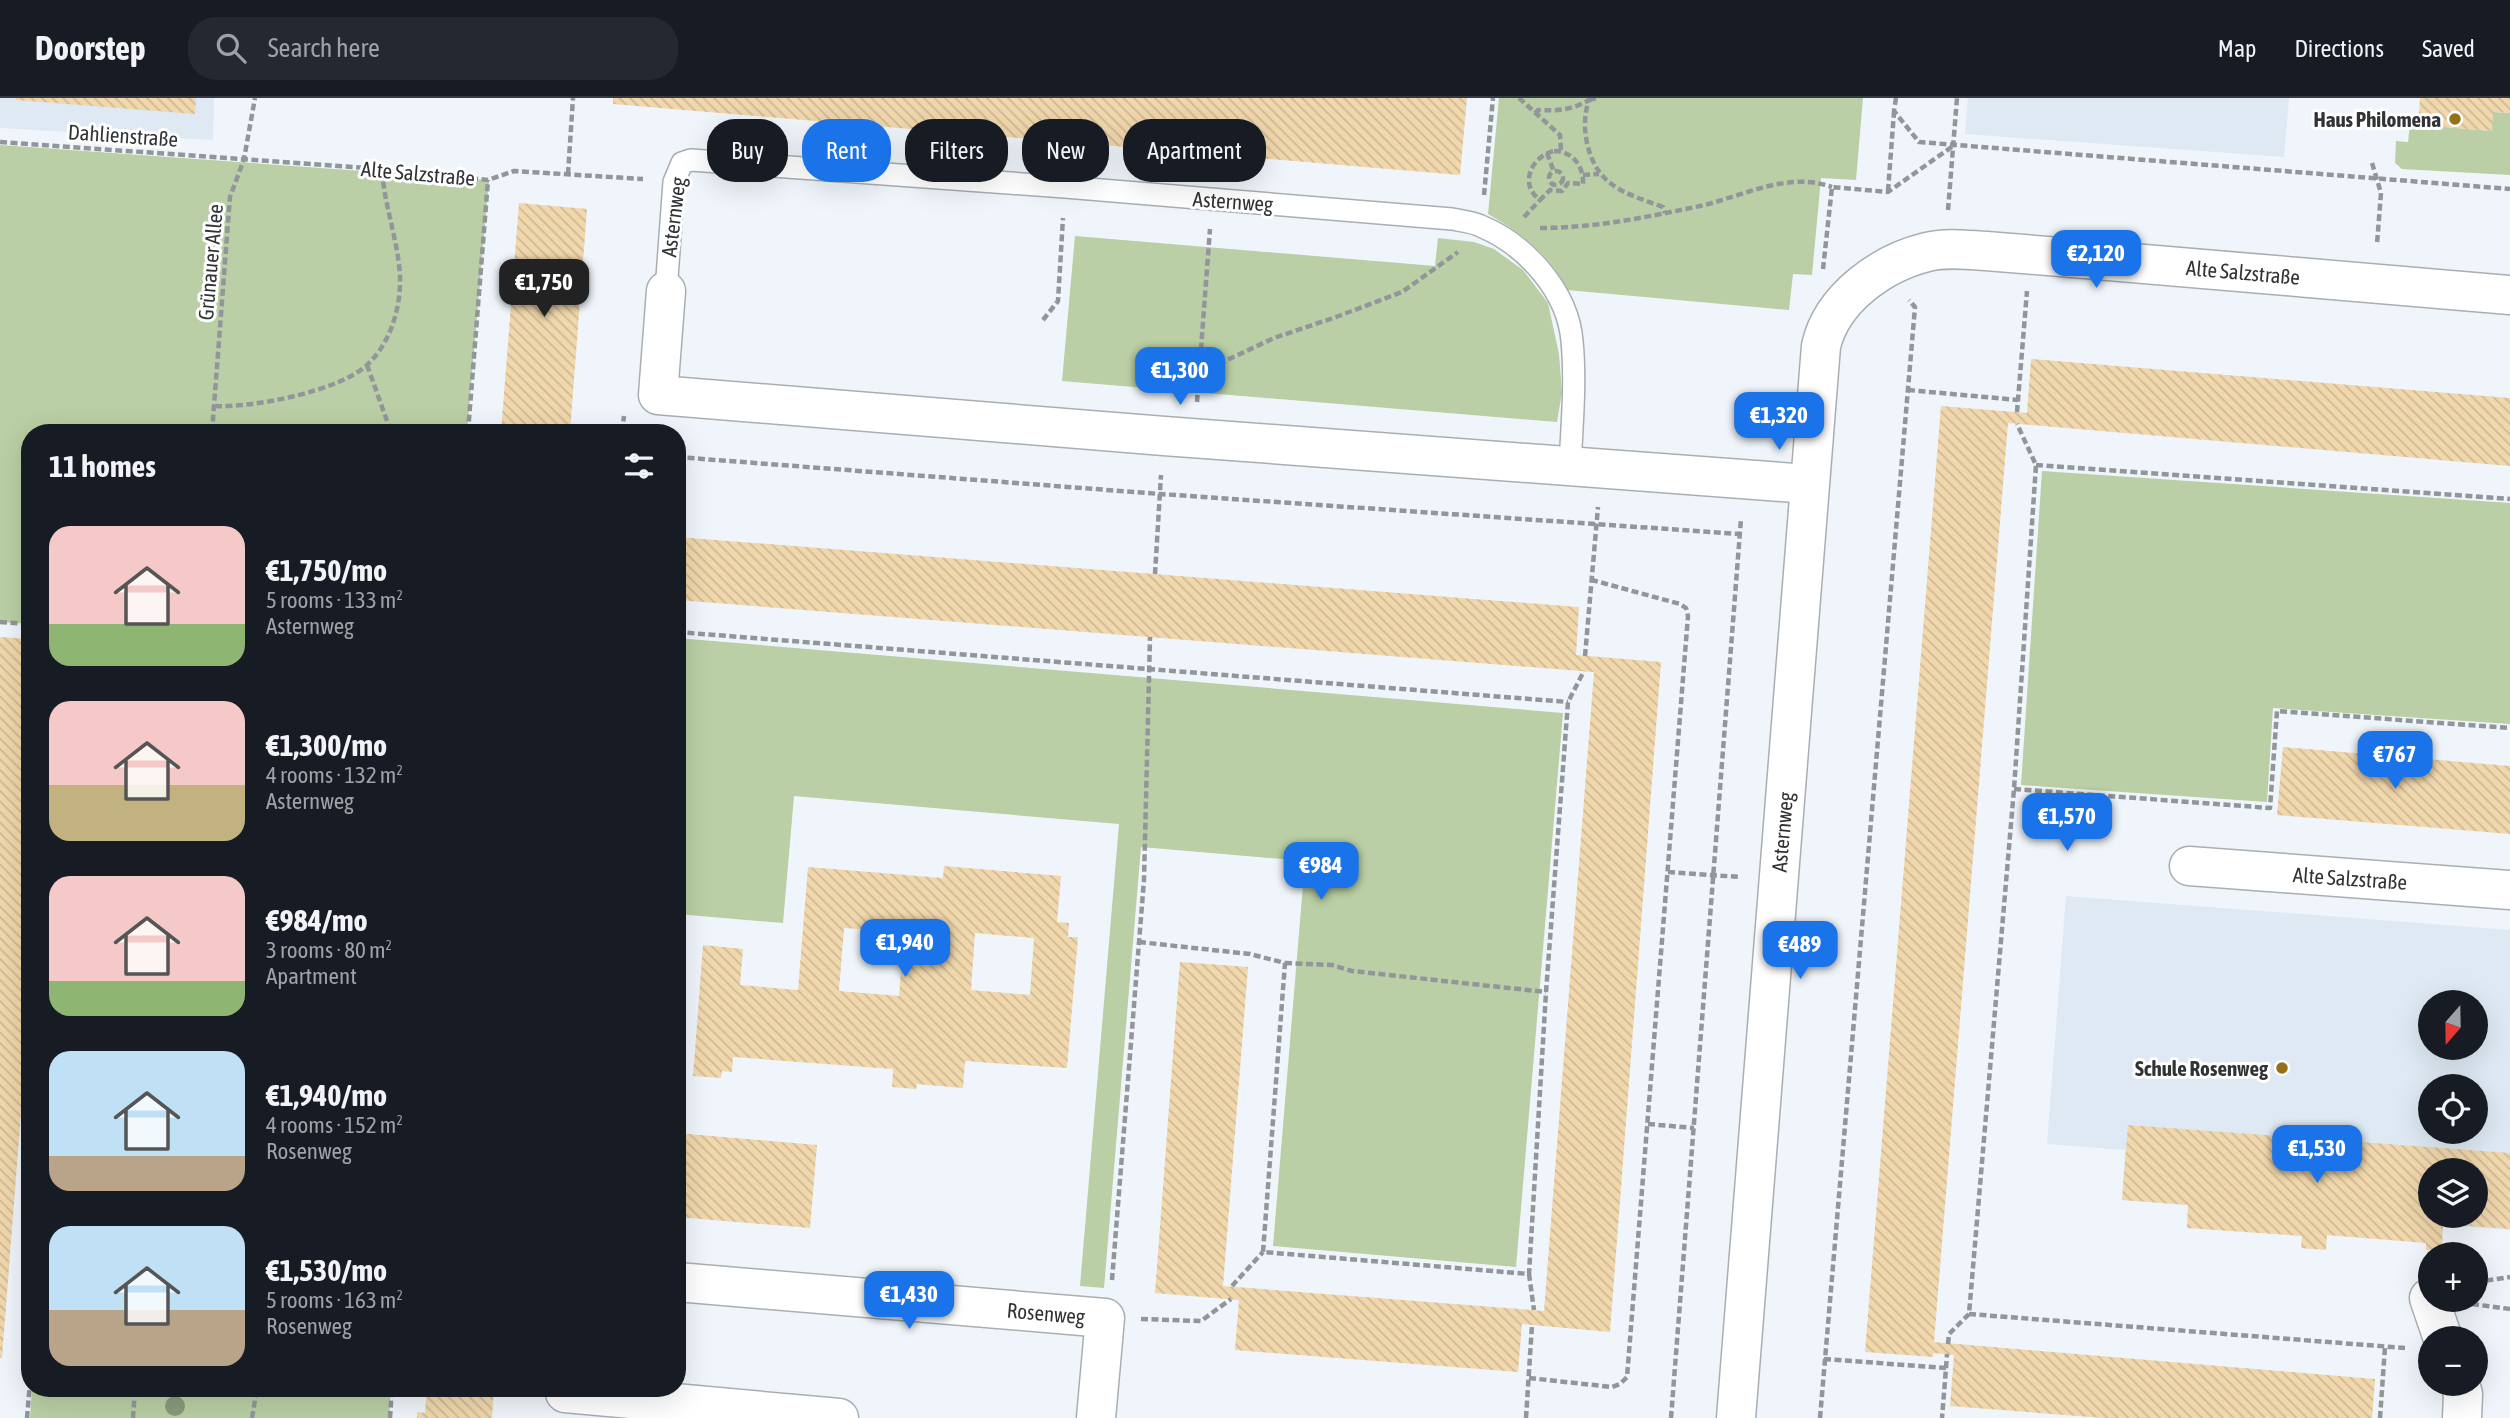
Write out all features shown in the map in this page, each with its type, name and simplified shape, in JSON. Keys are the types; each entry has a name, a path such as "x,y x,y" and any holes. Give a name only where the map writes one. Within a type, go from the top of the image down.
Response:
{"street":[{"name":"Alte Salzstraße","path":"1809,484 1821,346 1828,325 1842,304 1882,271 1912,257 1945,249 2030,254 2510,295"},
{"name":"Asternweg","path":"666,290 658,395 1809,484 1735,1418"},
{"name":"Alte Salzstraße","path":"2189,866 2510,890"},
{"name":"Rosenweg","path":"686,1283 1105,1318 1096,1418"},
{"path":"2462,1418 2463,1396"},
{"path":"609,1397 839,1418"}],"lane":[{"name":"Asternweg","path":"666,290 674,182 682,163 702,159 1422,216 1482,226 1510,242 1532,261 1560,297 1572,338 1586,466"}],"path":[{"name":"Grünauer Allee","path":"213,424 230,197 244,159 255,98"},
{"path":"568,174 573,98"},
{"path":"1155,574 1160,494 1198,386 1208,369 1274,338 1402,292 1474,242 1482,226 1493,98"},
{"path":"1519,98 1560,135 1561,151"},
{"path":"1535,113 1538,110 1570,109 1597,98"},
{"path":"1888,192 1896,98"},
{"path":"1945,249 1957,98"},
{"path":"1589,100 1584,116 1586,137 1591,159 1599,174 1621,190 1663,207 1665,213"},
{"path":"1894,111 1919,142 2510,189"},
{"name":"Dahlienstraße","path":"0,142 244,159"},
{"path":"1534,228 1598,225 1705,205 1777,184 1801,181 1888,192 1953,146"},
{"path":"1561,151 1575,160 1583,175 1583,184 1568,183 1560,192 1550,190 1540,200 1530,187 1532,167 1539,157 1547,153 1561,151"},
{"path":"1547,153 1554,172"},
{"name":"Alte Salzstraße","path":"244,159 488,180 514,172 674,182"},
{"path":"2372,163 2381,193 2375,284"},
{"path":"215,406 228,407 285,399 341,380 367,365 385,342 397,311 400,276 382,169"},
{"path":"1554,172 1563,176 1558,185"},
{"path":"1554,172 1550,175 1550,181 1558,185 1560,192"},
{"path":"1583,175 1599,174"},
{"path":"469,424 488,180"},
{"path":"1043,320 1058,301 1065,187"},
{"path":"1832,187 1822,278 1825,286 1842,304"},
{"path":"1198,386 1212,200"},
{"path":"2017,412 2030,254"},
{"path":"1820,1418 1915,307 1882,271"},
{"path":"367,365 388,424"},
{"path":"1908,390 2018,400"},
{"path":"1948,1344 1949,1334 1969,1314 2014,789 2036,465 2017,424"},
{"path":"686,458 1740,534"},
{"path":"2036,465 2510,499"},
{"path":"1585,656 1597,525 1586,466"},
{"path":"1671,1418 1744,479"},
{"path":"1529,1378 1612,1387 1627,1377 1668,872 1688,616 1686,608 1668,599 1592,580"},
{"path":"0,622 21,623"},
{"path":"686,633 1568,702"},
{"path":"1150,637 1144,880 1111,1287 1105,1318 1201,1321 1231,1299"},
{"path":"1534,1310 1529,1273 1546,992 1568,702 1584,671"},
{"path":"2014,789 2270,808 2277,711 2510,728"},
{"path":"1668,872 1730,877"},
{"path":"1139,942 1251,954 1285,963 1332,965 1352,971 1546,992"},
{"path":"1233,1286 1263,1252 1285,963"},
{"path":"1648,1124 1694,1128"},
{"path":"1263,1252 1529,1273"},
{"path":"2488,1280 2510,1277"},
{"path":"2488,1306 2510,1309"},
{"path":"1969,1314 2385,1346 2418,1344"},
{"path":"1526,1418 1532,1325"},
{"path":"2379,1418 2385,1346"},
{"path":"1942,1418 1947,1354"},
{"path":"1824,1360 1946,1368"},
{"path":"27,1418 29,1397"},
{"path":"133,1418 134,1397"},
{"path":"252,1418 256,1397"},
{"path":"390,1418 391,1397"}],"shaded area":[{"path":"0,98 214,98 213,140 0,128"},
{"path":"1968,98 2289,98 2284,157 1965,134"},
{"name":"Schule Rosenweg","path":"2066,896 2510,930 2510,1230 2484,1228 2488,1228 2488,1158 2418,1158 2418,1223 2122,1200 2125,1150 2047,1144"}],"green space":[{"path":"1499,98 1863,98 1856,180 1821,178 1812,275 1793,274 1789,310 1567,290 1552,266 1534,246 1488,214"},
{"path":"2493,112 2510,113 2510,175 2402,169 2395,163 2396,141 2408,142 2410,124 2491,131"},
{"path":"0,145 489,180 468,424 21,424 21,623 0,622"},
{"path":"1075,236 1435,266 1438,238 1474,242 1494,249 1523,270 1548,303 1559,354 1562,392 1557,422 1062,381"},
{"path":"2042,471 2510,503 2510,724 2273,708 2267,802 2021,785"},
{"path":"686,639 1563,713 1516,1267 1273,1246 1305,861 1141,847 1104,1288 1080,1286 1119,824 794,796 783,923 686,915"},
{"path":"31,1397 390,1397 389,1418 30,1418"}],"building":[{"path":"16,98 196,98 195,114"},
{"path":"613,98 1467,98 1460,175 1266,159 1266,119 1123,119 1123,147 1109,146 1109,119 1022,119 1022,138 1008,137 1008,119 905,119 905,128 891,127 891,119 802,120 613,104"},
{"name":"Haus Philomena","path":"2420,98 2510,98 2510,113 2493,112 2492,131 2418,125"},
{"path":"519,203 587,209 571,424 502,424"},
{"path":"2031,359 2510,398 2510,466 2008,423 1934,1342 2375,1379 2372,1418 2103,1418 1950,1406 1954,1355 1933,1353 1933,1357 1865,1352 1941,406 2027,413"},
{"path":"686,538 1579,607 1576,655 1661,662 1610,1332 1522,1324 1518,1372 1235,1350 1239,1300 1155,1293 1180,962 1248,967 1223,1286 1544,1311 1594,672 686,601"},
{"path":"0,637 21,638 21,1113 0,1358"},
{"path":"2283,747 2510,766 2510,834 2277,815"},
{"path":"944,866 1061,876 1057,922 1069,923 1068,937 1078,937 1067,1068 965,1061 963,1088 917,1084 916,1089 892,1087 893,1069 733,1057 732,1072 722,1071 721,1078 693,1076 703,945 743,949 740,985 798,990 808,867 943,878","holes":["844,928 904,932 899,996 839,991","975,933 1034,938 1030,995 971,990"]},
{"path":"2128,1125 2510,1153 2510,1229 2488,1227 2488,1158 2418,1158 2418,1228 2443,1228 2442,1242 2327,1235 2326,1250 2301,1248 2302,1236 2187,1228 2188,1205 2122,1200"},
{"path":"686,1134 817,1145 810,1228 686,1218"},
{"path":"426,1397 493,1397 492,1418 417,1418 417,1412 425,1413"}],"place":[{"name":"Haus Philomena","path":"2455,119"},
{"name":"Schule Rosenweg","path":"2282,1068"}]}
